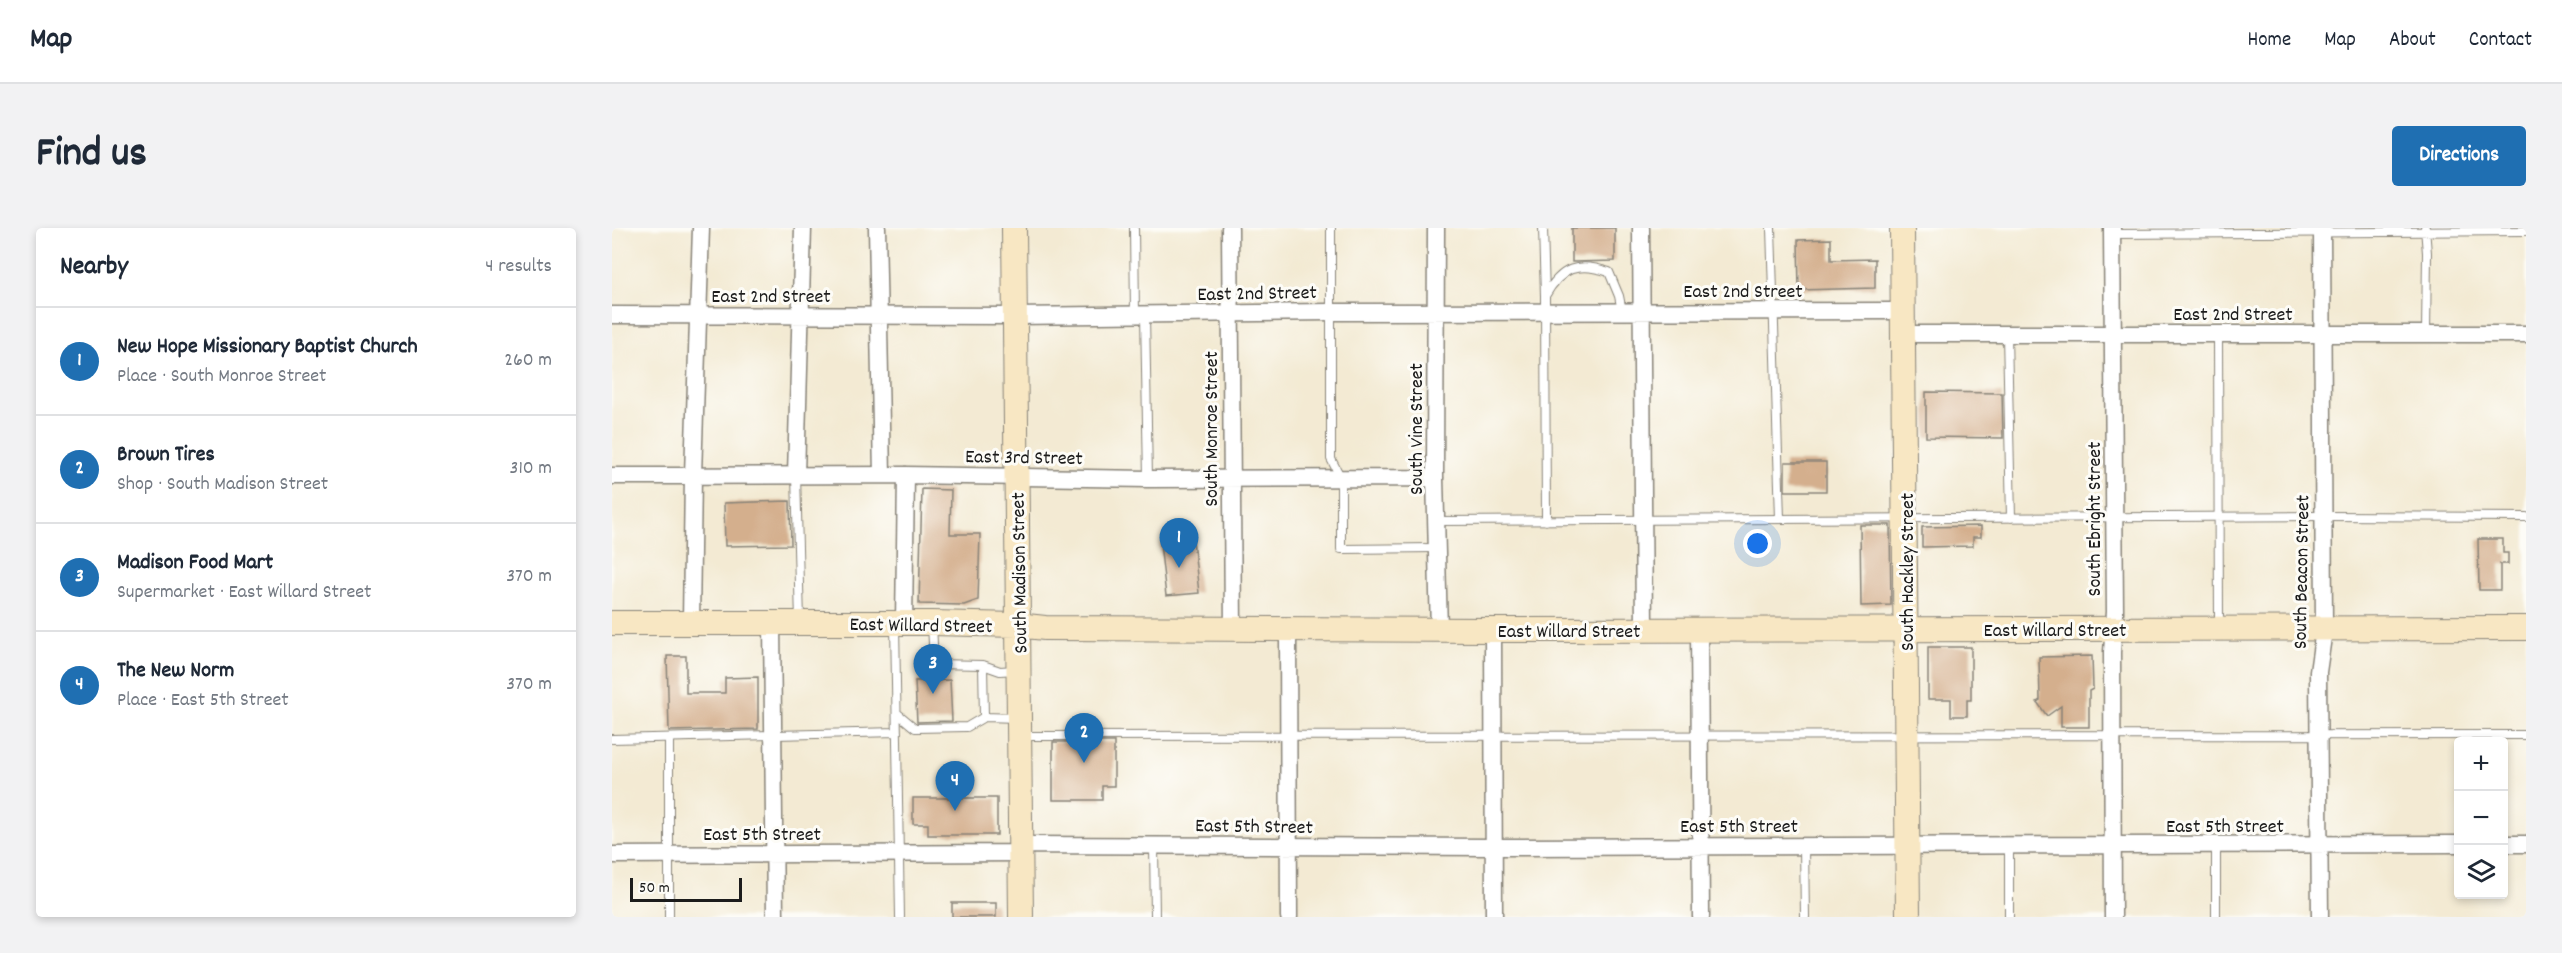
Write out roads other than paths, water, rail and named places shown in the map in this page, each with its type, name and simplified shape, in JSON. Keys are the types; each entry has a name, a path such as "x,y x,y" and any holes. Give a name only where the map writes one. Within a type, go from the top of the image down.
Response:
{"street":[{"path":"691,623 701,228"},
{"path":"796,475 803,228"},
{"path":"878,228 882,475"},
{"name":"South Madison Street","path":"1014,228 1021,917"},
{"name":"South Monroe Street","path":"1230,228 1233,630"},
{"name":"South Vine Street","path":"1436,228 1435,478 1439,630"},
{"path":"1641,228 1644,629"},
{"name":"South Hackley Street","path":"1902,228 1908,917"},
{"name":"South Beacon Street","path":"2320,917 2318,672 2324,630 2322,230"},
{"name":"South Ebright Street","path":"2112,231 2113,917"},
{"name":"East 2nd Street","path":"612,315 1016,316 1437,313 1544,304 1622,311 1772,311 1903,322 2007,334 2526,334"},
{"path":"900,623 906,475"},
{"name":"East 3rd Street","path":"612,476 1435,478"},
{"name":"East Willard Street","path":"612,623 932,623 1045,628 1233,630 2526,628"},
{"path":"772,623 775,917"},
{"path":"1288,629 1289,917"},
{"path":"1493,630 1494,917"},
{"path":"1699,630 1701,917"},
{"name":"East 5th Street","path":"612,855 899,854 1154,844 1288,847 2454,844"},
{"path":"2508,844 2526,844"}],"lane":[{"path":"1134,228 1148,479"},
{"path":"1331,228 1332,459 1341,478 1341,549 1437,548"},
{"path":"1543,228 1546,521"},
{"path":"1771,228 1780,519"},
{"path":"2425,230 2426,334"},
{"path":"2112,231 2526,231"},
{"path":"1544,304 1560,274 1569,270 1596,268 1609,272 1619,296 1622,311"},
{"path":"2007,334 2011,518"},
{"path":"2218,334 2219,629"},
{"path":"796,475 800,623"},
{"path":"1436,521 2526,517"},
{"path":"900,623 897,713 900,917"},
{"path":"932,623 934,664 984,665 1000,671 1019,670"},
{"path":"984,665 984,717"},
{"path":"897,713 915,728 967,727 984,717 1019,727 1288,737 2526,735"},
{"path":"612,739 773,737 897,732"},
{"path":"669,738 669,917"},
{"path":"1154,844 1155,917"},
{"path":"1804,846 1805,917"},
{"path":"2009,846 2009,917"},
{"path":"2216,846 2216,917"}],"place":[{"name":"New Hope Missionary Baptist Church","path":"1179,568"},
{"name":"Madison Food Mart","path":"933,694"},
{"name":"Brown Tires","path":"1084,763"},
{"name":"The New Norm","path":"955,811"}]}
